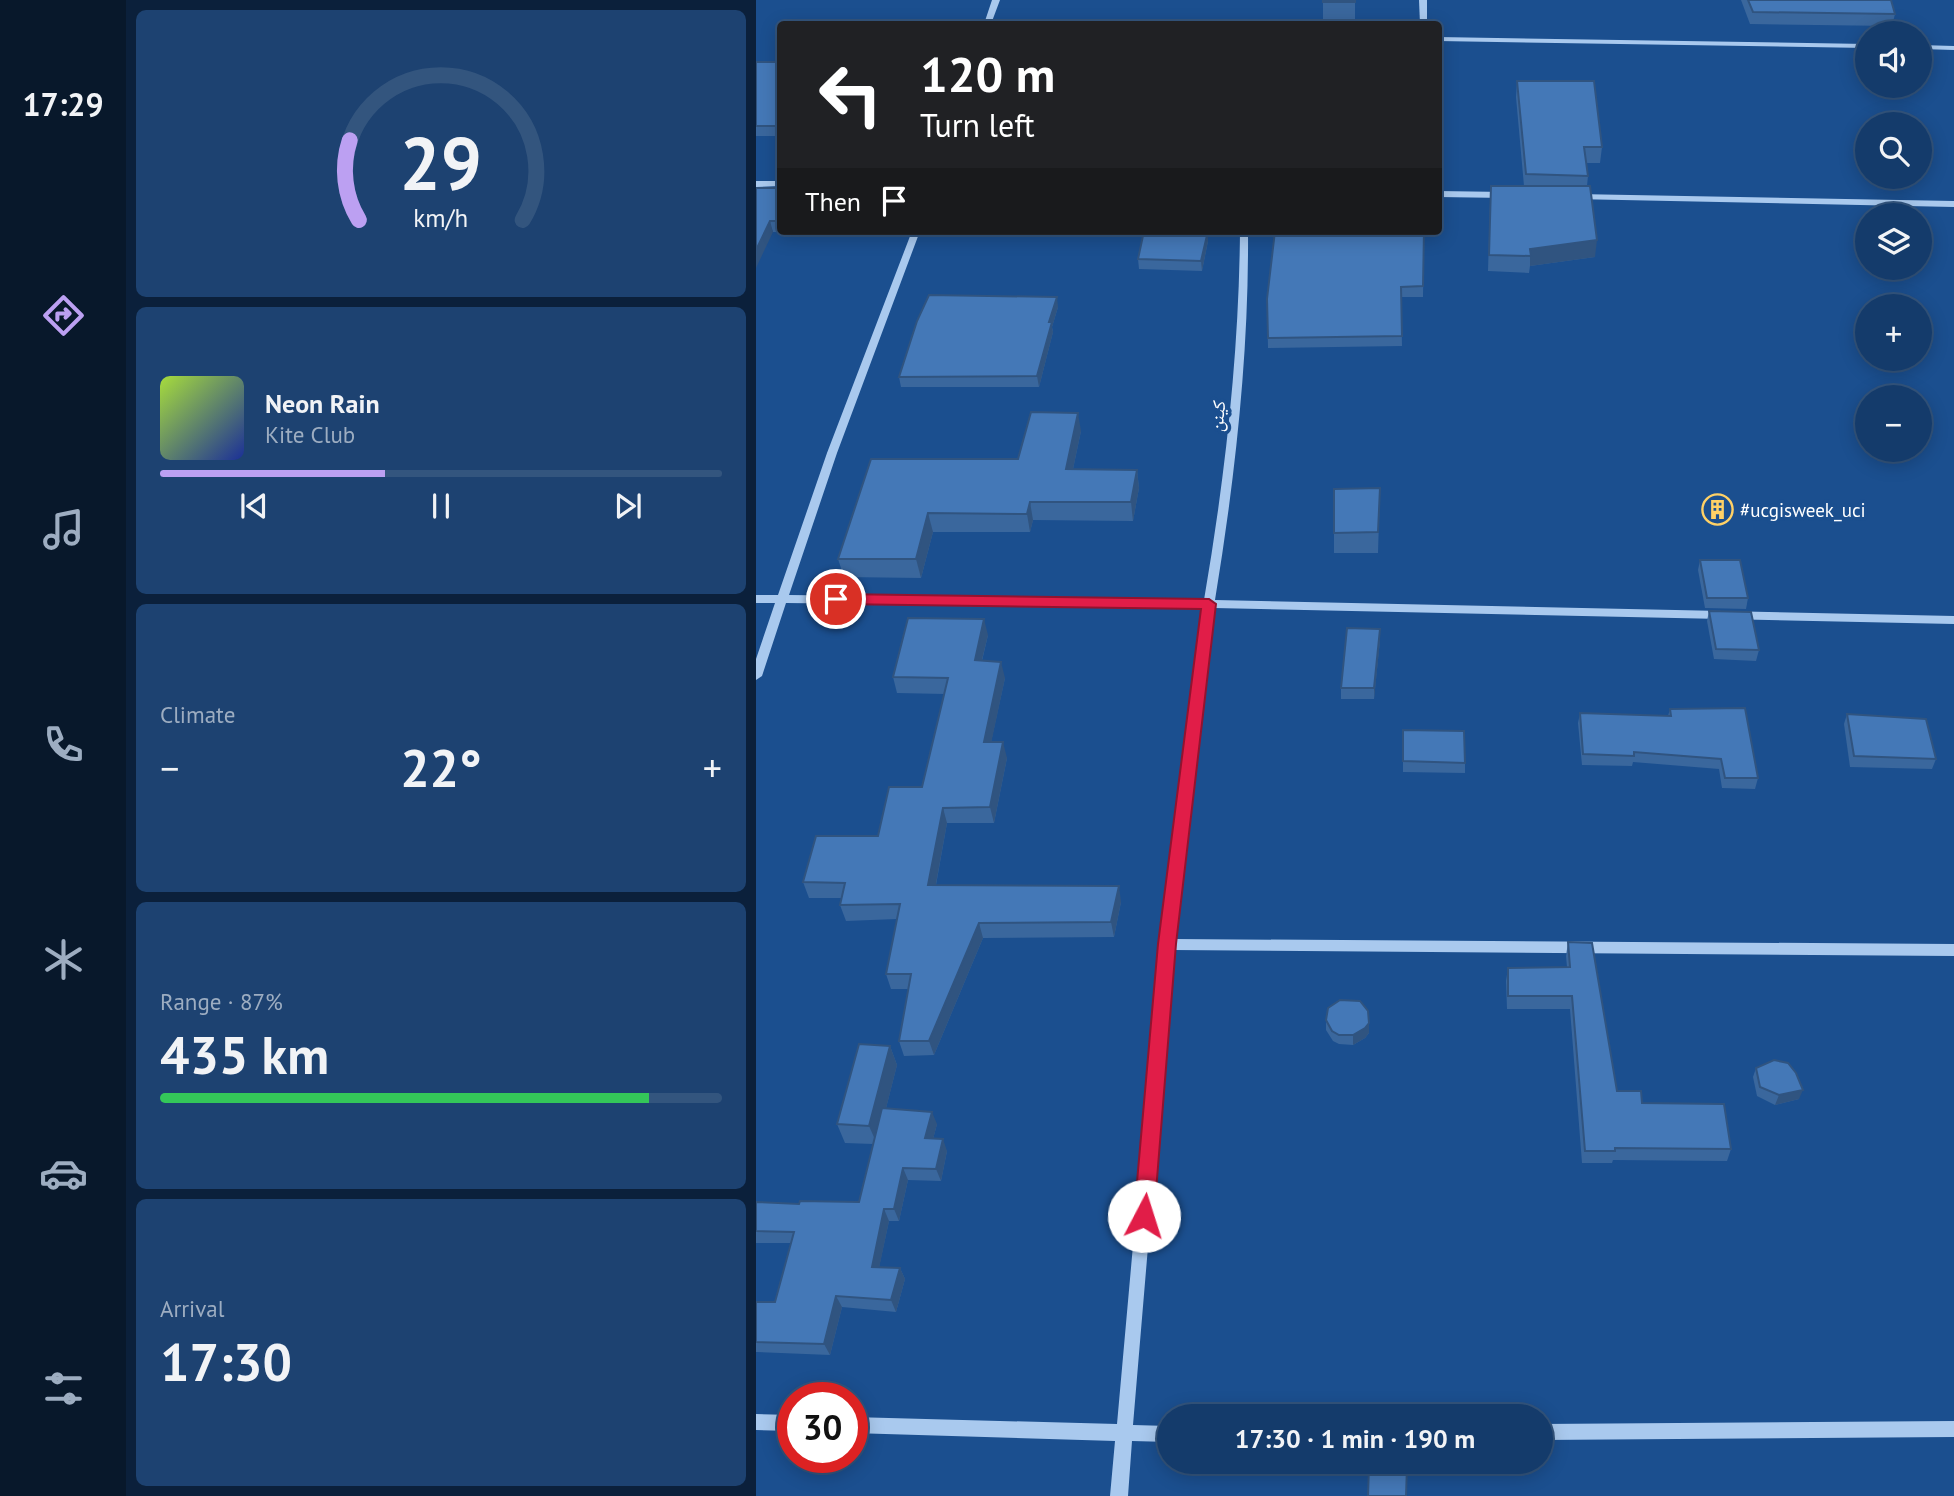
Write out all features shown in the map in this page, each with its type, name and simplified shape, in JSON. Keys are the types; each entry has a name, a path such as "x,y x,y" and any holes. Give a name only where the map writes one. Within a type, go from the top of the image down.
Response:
{"street":[{"path":"989,21 996,0"},
{"path":"1423,0 1424,21"},
{"path":"1442,39 1855,46"},
{"path":"1932,47 1954,48"},
{"path":"756,184 777,184"},
{"path":"1442,194 1522,196"},
{"path":"1564,197 1954,204"},
{"path":"756,676 832,453 914,235"},
{"name":"كينن","path":"1119,1496 1167,944 1236,408 1245,302 1244,235"},
{"path":"756,599 1209,604 1954,620"},
{"path":"1167,944 1954,950"},
{"path":"756,1422 777,1423"},
{"path":"868,1426 1157,1434"},
{"path":"1553,1432 1954,1429"}],"building":[{"path":"1355,0 1355,2 1323,2"},
{"path":"1748,0 1891,0 1895,14 1753,12"},
{"path":"756,62 777,62 777,126 756,126"},
{"path":"1517,81 1594,81 1602,147 1584,147 1588,176 1526,174"},
{"path":"1491,186 1590,186 1597,240 1530,249 1531,256 1489,255"},
{"path":"756,188 777,188 777,221 770,221 756,250"},
{"path":"1143,235 1207,235 1201,261 1138,259"},
{"path":"1275,235 1424,235 1423,286 1401,287 1402,336 1268,338 1267,299"},
{"path":"929,295 1057,297 1037,376 899,377 917,321"},
{"path":"1031,412 1078,413 1066,469 1137,470 1131,502 1030,502 1027,514 928,513 916,559 838,559 871,459 1018,459"},
{"path":"1380,488 1378,532 1334,533 1334,489"},
{"path":"1700,560 1740,560 1748,598 1707,598"},
{"path":"1709,611 1751,612 1759,650 1716,649"},
{"path":"908,618 984,619 975,660 1001,662 984,742 1003,742 990,807 943,808 928,885 1119,886 1111,922 979,923 929,1041 899,1041 911,974 886,974 900,904 840,905 845,883 803,882 816,836 878,836 889,787 922,787 948,678 893,677"},
{"path":"1347,628 1380,629 1374,688 1341,688"},
{"path":"1745,708 1758,778 1725,778 1721,759 1634,752 1634,756 1583,754 1580,713 1671,716 1670,709"},
{"path":"1847,714 1926,719 1936,759 1854,756"},
{"path":"1403,730 1464,731 1465,763 1403,761"},
{"path":"1568,942 1592,943 1617,1091 1641,1091 1642,1103 1724,1104 1731,1149 1615,1148 1615,1151 1585,1151 1572,996 1508,996 1508,968 1570,967"},
{"path":"1340,1000 1360,1001 1368,1011 1369,1023 1365,1028 1353,1035 1339,1035 1332,1031 1326,1020 1328,1008"},
{"path":"859,1044 890,1046 869,1126 837,1124"},
{"path":"1774,1060 1788,1063 1796,1073 1803,1090 1779,1095 1760,1087 1756,1068"},
{"path":"882,1108 932,1112 925,1138 943,1139 936,1169 903,1168 894,1209 884,1209 872,1267 900,1268 891,1300 836,1296 824,1344 756,1342 756,1302 775,1302 794,1232 756,1231 756,1202 859,1202"},
{"path":"1369,1474 1407,1474 1406,1496 1368,1496"}],"place":[{"name":"#ucgisweek_uci","path":"1717,510"}],"route":[{"path":"836,599 1209,604 1167,944 1144,1216"}]}
